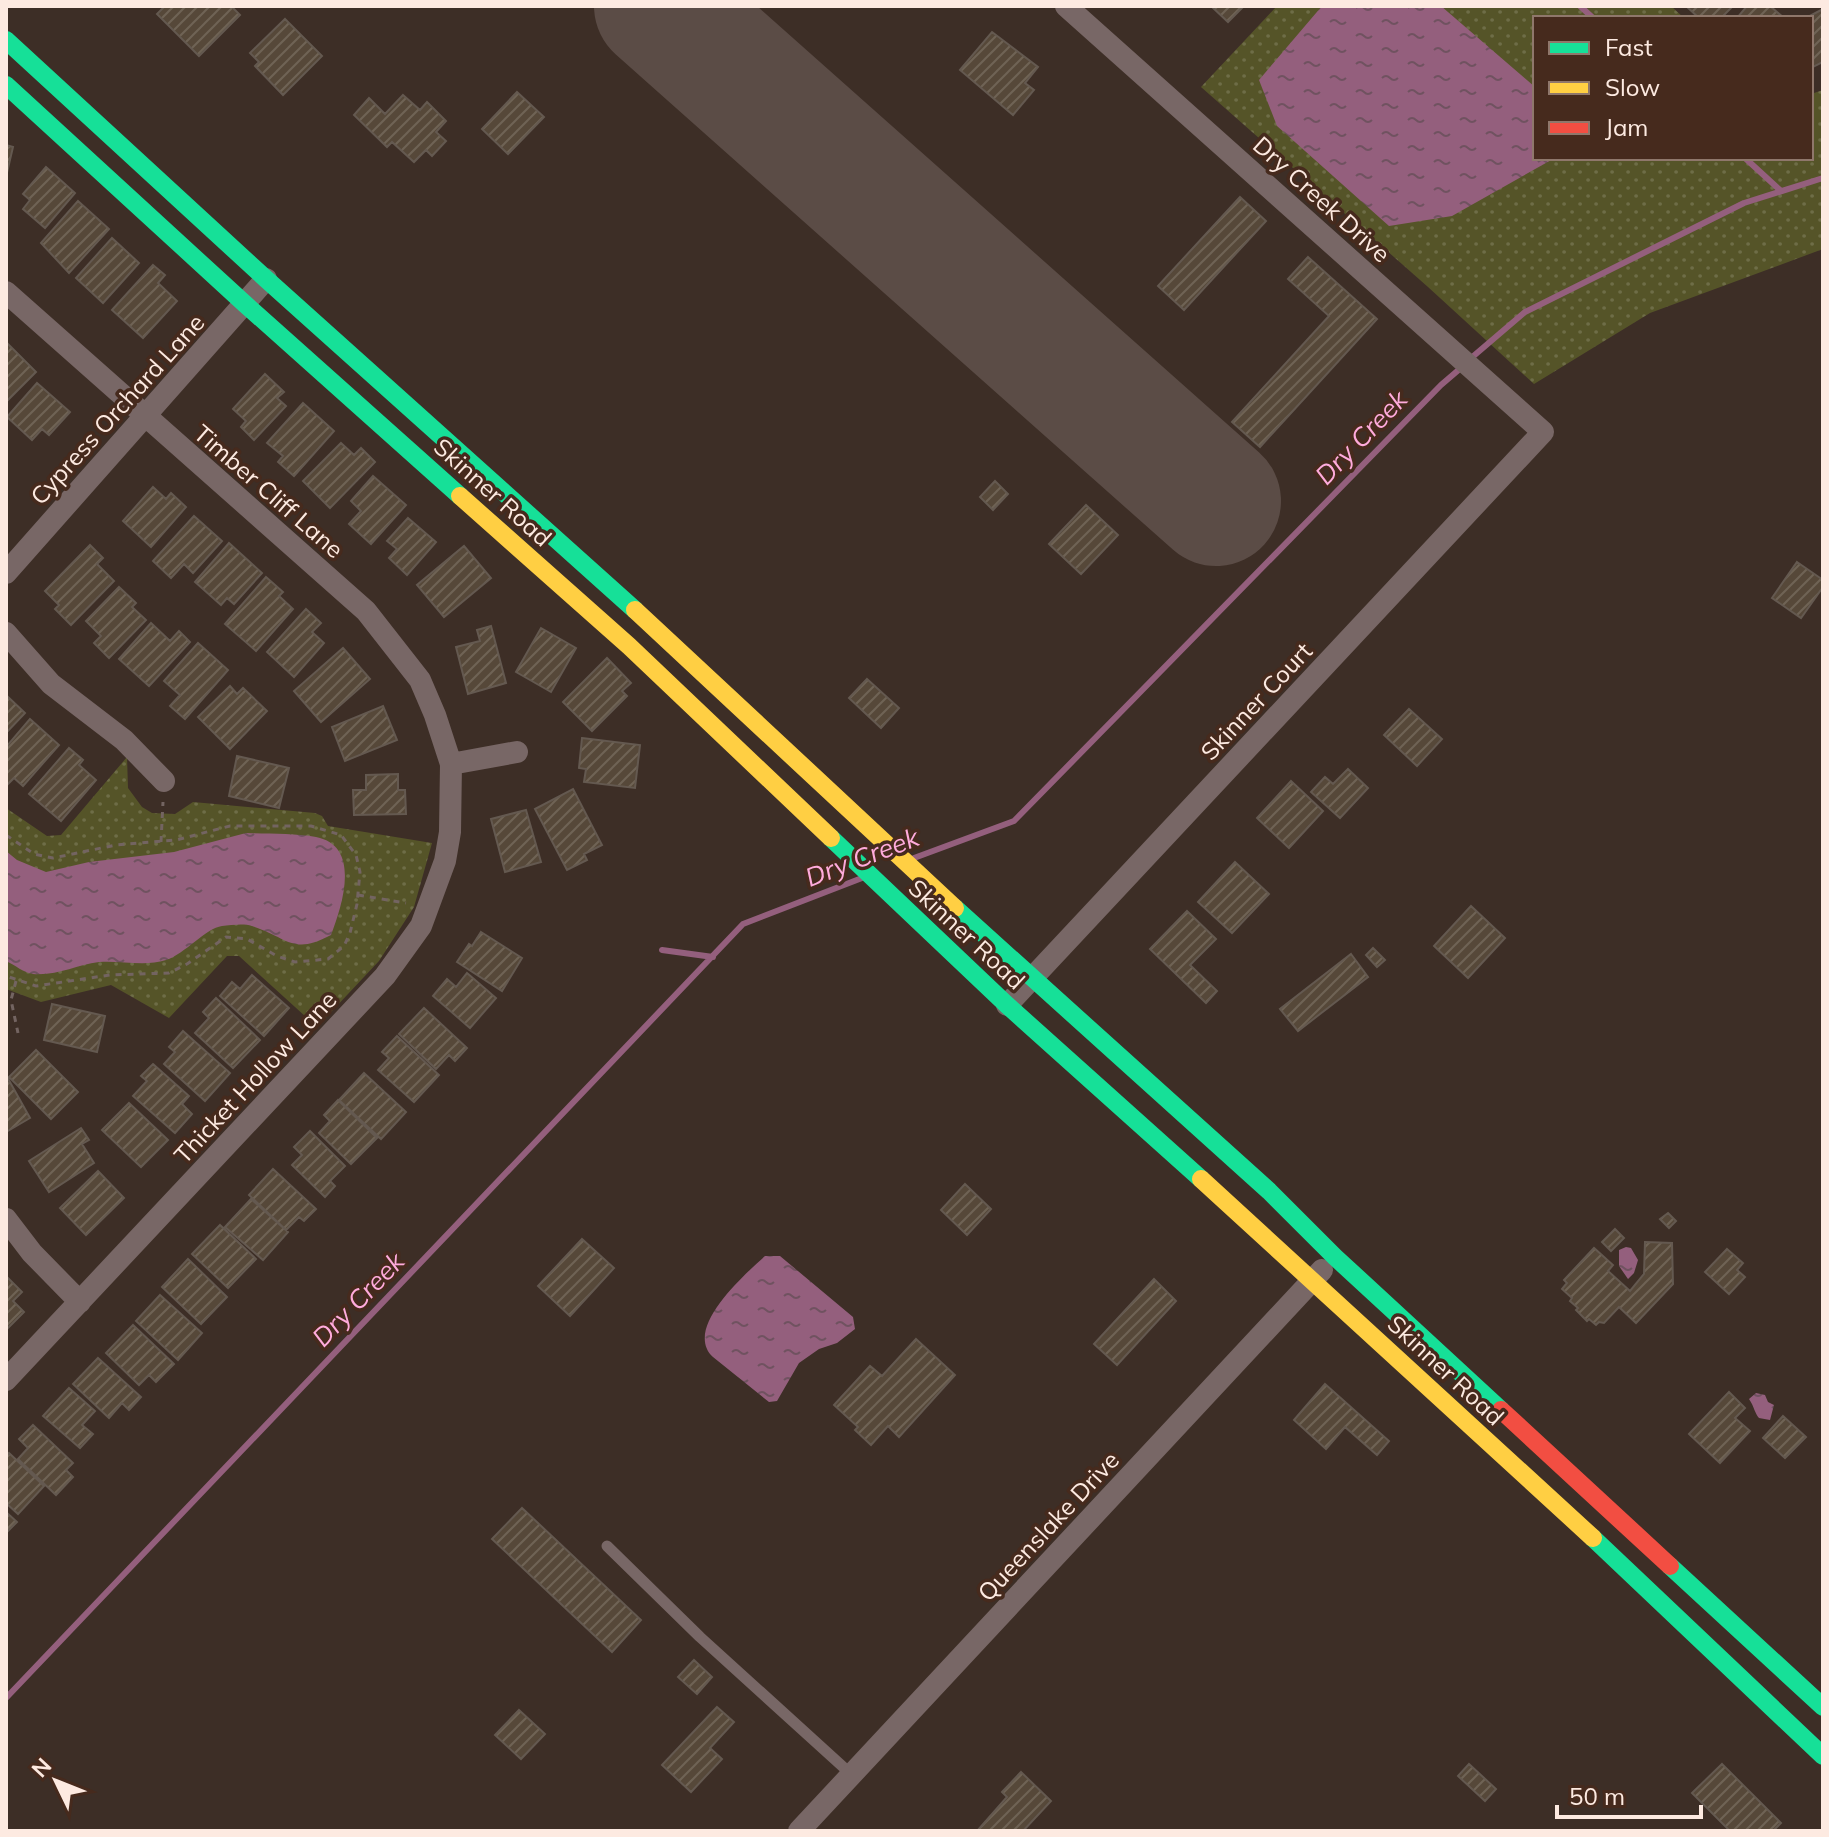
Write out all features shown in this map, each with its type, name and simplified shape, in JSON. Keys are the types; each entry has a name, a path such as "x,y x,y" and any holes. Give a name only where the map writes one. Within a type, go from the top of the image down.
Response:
{"street":[{"name":"Dry Creek Drive","path":"1066,6 1543,432"},
{"name":"Skinner Road","path":"6,40 266,279 645,619 1031,979 1269,1191 1335,1257 1823,1707"},
{"name":"Skinner Road","path":"6,85 245,304 629,646 1007,1005 1313,1280 1823,1756"},
{"name":"Cypress Orchard Lane","path":"6,573 266,279"},
{"name":"Timber Cliff Lane","path":"6,292 366,611 420,680 451,764"},
{"name":"Skinner Court","path":"1007,1005 1543,432"},
{"path":"6,633 51,684 124,740 164,781"},
{"path":"451,764 517,752"},
{"name":"Thicket Hollow Lane","path":"6,1380 385,976 421,926 445,861 450,832 451,764"},
{"path":"6,1219 32,1253 80,1302"},
{"name":"Queenslake Drive","path":"799,1831 1335,1257"}],"lane":[{"path":"607,1546 700,1637 853,1775"}],"path":[{"path":"161,842 164,781"},
{"path":"6,835 34,854 53,858 116,845 161,842 230,826 322,827 341,835 356,855 360,872 350,933 344,946 328,959 295,962 247,939 226,937 169,973 110,975 50,986 36,986 6,976"},
{"path":"358,895 428,907"},
{"path":"16,981 11,1000 18,1033"}],"shaded area":[{"path":"1277,6 1671,6 1682,16 1533,16 1533,160 1813,160 1813,93 1823,90 1823,249 1650,313 1534,384 1201,87"},
{"path":"127,757 128,788 142,807 152,813 175,814 193,802 315,813 322,816 328,826 432,843 414,907 379,961 317,1027 239,956 227,956 169,1018 111,985 41,1002 6,989 6,808 47,836 61,835"}],"water":[{"path":"1322,6 1441,6 1533,85 1533,160 1551,160 1452,216 1389,226 1277,126 1259,80"},
{"path":"246,833 316,837 330,843 339,852 345,878 340,909 331,935 298,944 252,926 233,925 209,931 173,957 158,962 99,962 58,972 33,974 6,961 6,851 17,860 46,872 89,862 174,852"},
{"path":"1631,1248 1638,1260 1634,1273 1628,1279 1619,1266 1619,1250"},
{"path":"765,1256 780,1256 853,1317 855,1329 837,1343 819,1349 799,1363 777,1401 769,1402 713,1357 706,1345 705,1332 710,1318 731,1289"},
{"path":"1756,1393 1765,1395 1768,1402 1774,1405 1770,1420 1759,1418 1756,1414 1749,1399"}],"building":[{"path":"165,6 231,6 240,15 199,56 157,14"},
{"path":"1211,6 1244,6 1228,22"},
{"path":"1686,6 1733,6 1723,16 1697,16"},
{"path":"1747,6 1770,6 1782,16 1739,16"},
{"path":"1823,9 1823,62 1813,67 1813,16 1810,16"},
{"path":"285,19 322,56 283,95 255,66 259,62 250,53"},
{"path":"992,32 1038,67 1025,83 1034,90 1013,115 960,70"},
{"path":"517,92 544,117 508,154 482,129"},
{"path":"403,95 420,110 427,102 446,121 436,132 446,141 432,156 426,150 414,162 392,142 387,147 354,115 369,98 385,114"},
{"path":"6,145 13,147 6,177"},
{"path":"46,167 75,193 45,228 23,209 30,200 23,194"},
{"path":"1240,197 1266,221 1184,310 1158,286"},
{"path":"78,201 109,229 69,273 41,243"},
{"path":"112,238 139,263 103,303 76,278"},
{"path":"1308,257 1377,319 1260,447 1232,422 1329,316 1288,279"},
{"path":"153,265 165,275 158,283 177,301 143,338 112,310"},
{"path":"6,342 36,372 7,401 6,400"},
{"path":"265,374 284,392 277,398 286,406 254,440 241,427 246,421 233,409"},
{"path":"37,383 70,412 49,435 42,429 32,440 7,417"},
{"path":"303,403 334,431 294,476 278,462 283,456 267,443"},
{"path":"341,443 354,455 361,448 375,462 330,508 303,481"},
{"path":"373,476 406,505 371,544 349,524 361,511 351,501"},
{"path":"995,481 1008,494 993,510 980,497"},
{"path":"153,487 166,499 171,493 186,507 151,547 123,521"},
{"path":"1086,505 1118,535 1081,574 1049,544"},
{"path":"194,516 222,541 193,573 184,564 171,578 153,561"},
{"path":"408,518 436,542 407,575 389,558 397,549 387,541"},
{"path":"229,543 262,573 234,604 227,598 221,605 195,582"},
{"path":"90,545 103,558 97,564 114,581 71,625 55,609 59,605 45,591"},
{"path":"464,546 491,578 444,617 417,585"},
{"path":"1797,562 1823,580 1823,587 1801,618 1772,598"},
{"path":"266,577 283,592 279,596 293,609 256,651 225,624"},
{"path":"119,587 136,603 132,607 146,620 109,658 94,643 101,636 86,621"},
{"path":"306,609 321,623 312,632 324,643 294,677 267,652"},
{"path":"151,623 170,641 179,631 190,642 149,686 119,659"},
{"path":"491,626 506,683 468,694 456,647 480,641 477,630"},
{"path":"541,628 576,648 551,692 516,672"},
{"path":"198,643 228,670 185,719 170,706 180,695 164,681"},
{"path":"343,648 370,679 321,722 294,691"},
{"path":"607,658 631,683 622,691 627,696 592,731 563,702"},
{"path":"867,679 899,708 881,728 849,698"},
{"path":"230,686 237,694 243,688 267,711 230,749 198,717"},
{"path":"6,695 25,713 6,733"},
{"path":"383,706 397,740 345,761 332,727"},
{"path":"1409,709 1442,739 1417,766 1384,735"},
{"path":"30,719 59,745 23,786 14,778 8,784 6,747"},
{"path":"582,738 640,745 635,788 584,782 586,769 579,768"},
{"path":"69,748 83,760 79,765 96,780 61,821 29,794"},
{"path":"237,756 289,768 279,808 229,796"},
{"path":"1348,769 1368,788 1340,818 1311,792 1325,777 1333,784"},
{"path":"398,774 398,790 405,790 406,814 354,815 353,790 366,790 366,775"},
{"path":"1291,781 1323,811 1289,848 1257,818"},
{"path":"573,789 602,845 584,854 587,860 567,870 535,809"},
{"path":"526,810 541,862 505,872 491,819"},
{"path":"1235,862 1269,894 1232,933 1198,902"},
{"path":"1471,906 1505,938 1468,978 1434,946"},
{"path":"1187,911 1216,939 1190,965 1217,991 1206,1003 1150,949"},
{"path":"481,932 522,958 502,991 457,962"},
{"path":"1373,948 1385,960 1377,967 1366,955"},
{"path":"1351,954 1368,977 1298,1031 1280,1009"},
{"path":"467,973 496,998 470,1028 433,996 447,979 456,987"},
{"path":"252,975 289,1008 264,1036 220,996 232,982 240,989"},
{"path":"216,998 260,1040 233,1068 195,1033 209,1018 203,1012"},
{"path":"52,1004 105,1016 97,1052 44,1040"},
{"path":"424,1008 467,1048 455,1061 449,1055 436,1069 399,1034"},
{"path":"183,1031 230,1073 205,1101 164,1064 175,1052 169,1047"},
{"path":"397,1036 439,1075 414,1102 378,1070 389,1058 382,1052"},
{"path":"36,1050 78,1092 51,1119 9,1077"},
{"path":"153,1064 189,1096 182,1104 192,1114 175,1133 133,1096 147,1081 141,1076"},
{"path":"364,1073 406,1112 381,1139 339,1100"},
{"path":"6,1075 30,1118 6,1132"},
{"path":"338,1100 377,1138 351,1164 319,1133 330,1121 324,1115"},
{"path":"129,1103 168,1140 141,1167 102,1130"},
{"path":"81,1128 89,1140 82,1144 94,1163 49,1192 29,1161"},
{"path":"310,1131 345,1166 330,1181 335,1186 325,1197 292,1165 302,1155 294,1147"},
{"path":"273,1169 316,1209 304,1221 299,1217 286,1230 249,1195"},
{"path":"98,1171 124,1198 86,1235 60,1208"},
{"path":"965,1184 991,1209 967,1235 941,1210"},
{"path":"251,1199 288,1232 263,1260 225,1227"},
{"path":"1668,1213 1676,1221 1669,1228 1660,1219"},
{"path":"220,1225 256,1259 228,1288 192,1254"},
{"path":"1615,1229 1624,1238 1611,1251 1602,1242"},
{"path":"582,1239 614,1268 570,1316 538,1286"},
{"path":"1645,1242 1672,1243 1673,1284 1636,1323 1619,1307 1604,1323 1596,1325 1589,1319 1587,1321 1562,1289 1567,1283 1564,1280 1594,1248 1613,1265 1608,1271 1630,1291 1644,1274"},
{"path":"1727,1249 1743,1263 1737,1270 1745,1277 1729,1294 1705,1272"},
{"path":"188,1259 227,1297 201,1324 162,1287"},
{"path":"7,1277 22,1292 13,1301 24,1312 6,1330"},
{"path":"1154,1279 1176,1301 1117,1365 1094,1344"},
{"path":"160,1295 202,1333 178,1360 136,1321"},
{"path":"133,1325 174,1364 156,1382 149,1375 139,1385 106,1353"},
{"path":"916,1339 955,1375 899,1437 888,1426 871,1445 855,1430 858,1427 834,1405 870,1366 882,1376"},
{"path":"98,1358 141,1397 129,1410 122,1403 109,1418 73,1384"},
{"path":"1325,1384 1389,1441 1377,1455 1345,1427 1326,1449 1294,1420"},
{"path":"69,1388 95,1411 82,1425 93,1434 80,1448 43,1416"},
{"path":"1729,1392 1745,1408 1735,1418 1750,1431 1720,1463 1689,1434"},
{"path":"1783,1416 1806,1437 1785,1458 1763,1438"},
{"path":"33,1425 73,1463 66,1470 73,1477 56,1495 18,1459 28,1448 19,1439"},
{"path":"9,1453 44,1486 18,1514 6,1503 6,1456"},
{"path":"522,1508 641,1620 612,1652 492,1539"},
{"path":"6,1512 17,1522 6,1533"},
{"path":"694,1660 712,1677 697,1694 678,1677"},
{"path":"717,1707 734,1722 710,1748 722,1759 691,1792 662,1765"},
{"path":"519,1710 545,1734 521,1759 495,1735"},
{"path":"1469,1764 1496,1789 1485,1801 1458,1776"},
{"path":"1722,1764 1781,1823 1773,1831 1730,1831 1692,1793"},
{"path":"1021,1772 1051,1801 1023,1831 977,1831 1007,1797 1002,1792"}],"waterway":[{"path":"1580,6 1591,16"},
{"path":"1747,160 1781,191"},
{"name":"Dry Creek","path":"1470,359 1525,312 1744,203 1823,178"},
{"name":"Dry Creek","path":"914,858 1014,821 1462,367"},
{"name":"Dry Creek","path":"6,1698 743,924 862,878"},
{"path":"662,950 713,957"}],"runway":[{"path":"659,6 1216,501"}],"traffic: fast":[{"path":"6,40 266,279 635,610"},
{"path":"6,85 460,496"},
{"path":"831,838 1007,1005 1201,1179"},
{"path":"955,908 1269,1191 1335,1257 1501,1410"},
{"path":"1593,1538 1823,1756"},
{"path":"1670,1566 1823,1707"}],"traffic: slow":[{"path":"460,496 629,646 831,838"},
{"path":"635,610 955,908"},
{"path":"1201,1179 1593,1538"}],"traffic: jam":[{"path":"1501,1410 1670,1566"}]}
